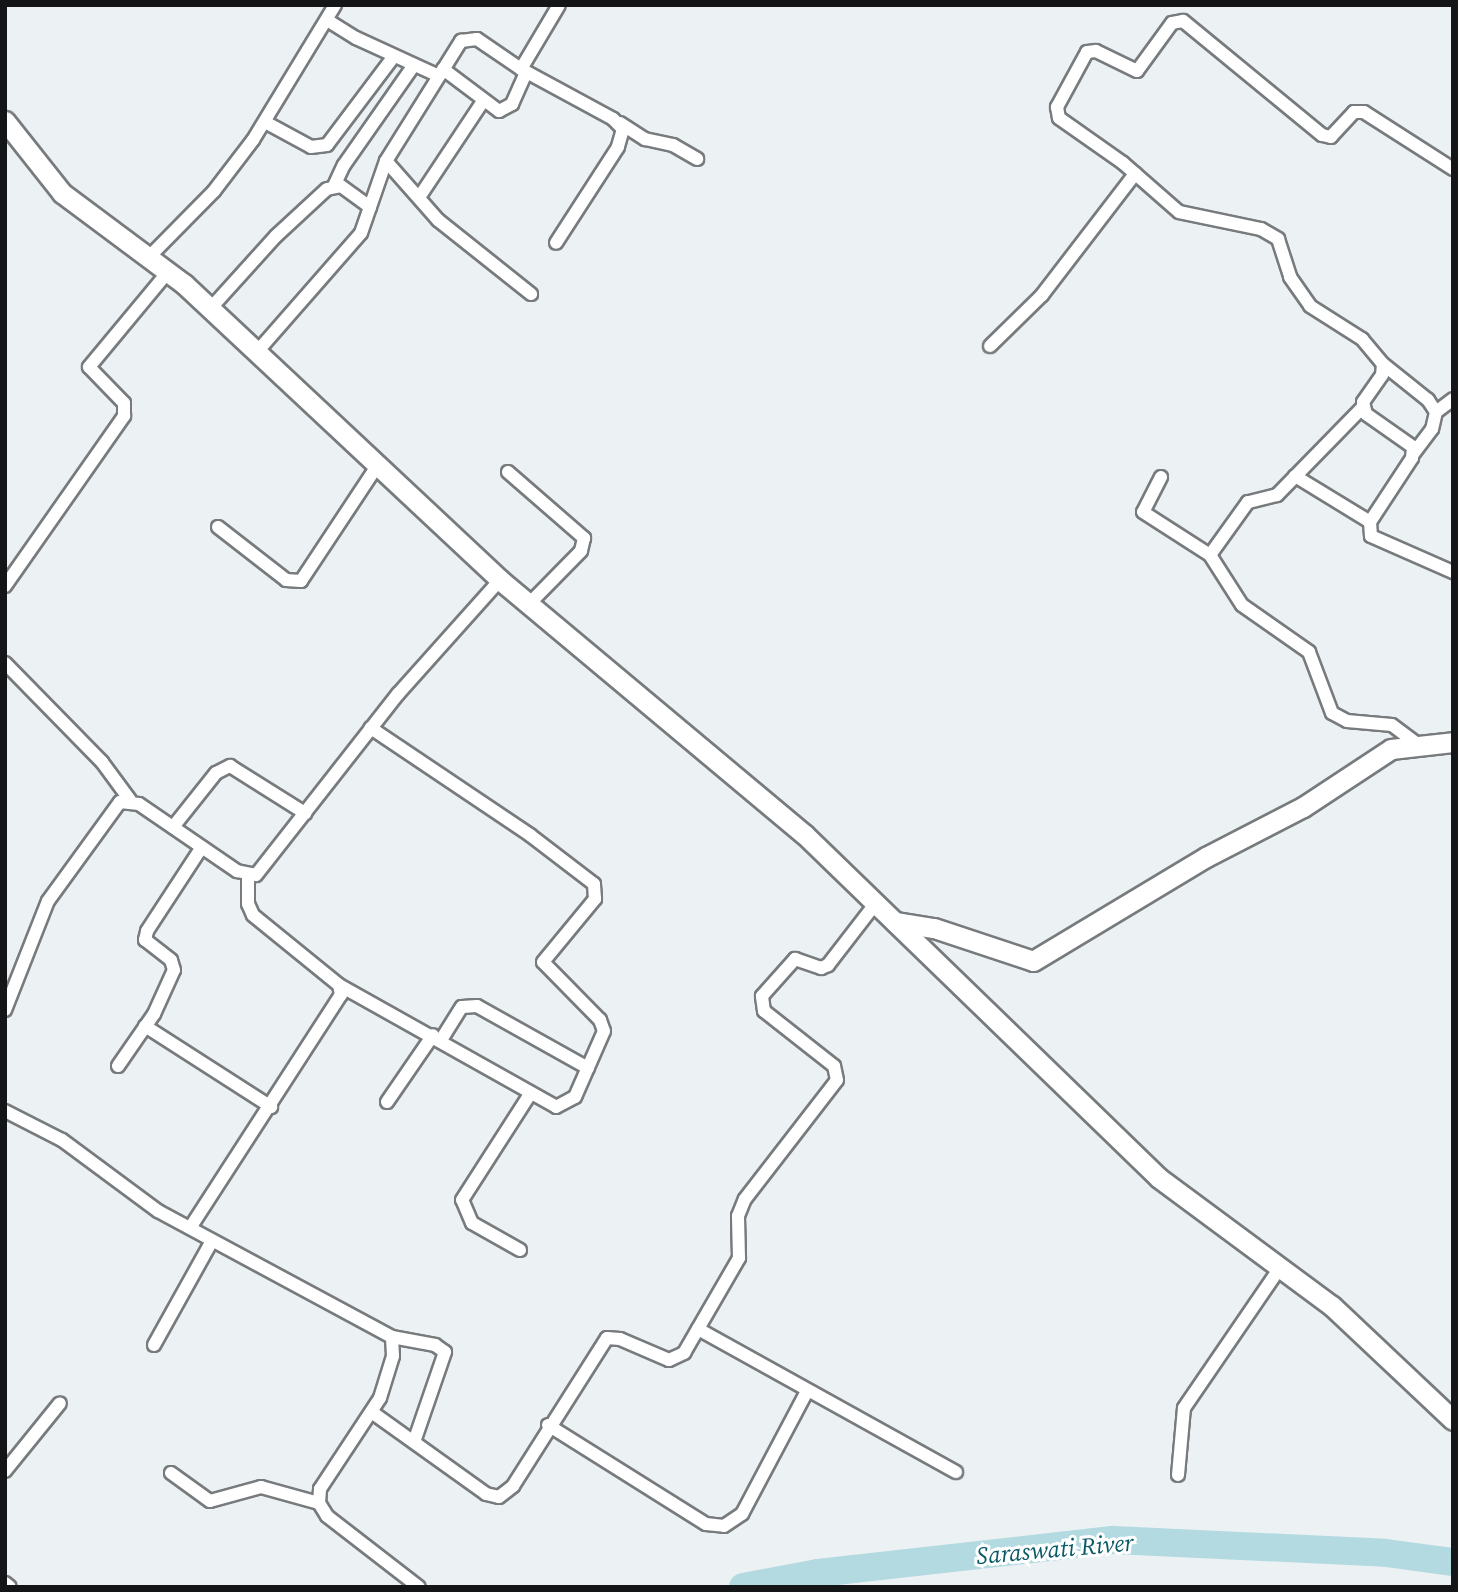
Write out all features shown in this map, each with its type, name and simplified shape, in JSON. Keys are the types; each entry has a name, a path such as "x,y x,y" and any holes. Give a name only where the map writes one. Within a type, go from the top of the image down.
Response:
{"street":[{"path":"149,257 214,191 265,122 335,5"},
{"path":"327,20 394,57 441,73 495,110 505,111 559,5"},
{"path":"1436,412 1428,400 1383,364 1362,339 1310,306 1290,277 1278,239 1261,229 1186,215 1059,118 1057,107 1087,52 1096,51 1137,71 1177,21 1189,25 1322,135 1331,137 1354,113 1364,112 1453,169"},
{"path":"256,353 352,245 370,207 386,161 461,41 471,36 524,71 645,139 673,145 697,159"},
{"path":"265,122 311,146 327,145 394,57"},
{"path":"210,309 276,236 334,186 344,165 414,65"},
{"path":"420,196 483,101"},
{"path":"5,121 62,193 168,272 528,605 804,834 1127,1150 1332,1306 1453,1420"},
{"path":"556,243 618,147 623,136 620,123"},
{"path":"386,161 420,196 438,220 531,294"},
{"path":"990,346 1042,295 1135,174"},
{"path":"334,186 341,186 370,207"},
{"path":"5,586 124,416 124,403 89,367 168,272"},
{"path":"1210,555 1248,502 1272,498 1362,408 1382,375 1383,364"},
{"path":"1453,399 1436,412 1432,429 1370,522 1371,536 1376,540 1453,572"},
{"path":"1362,408 1376,424 1409,443 1414,453"},
{"path":"218,527 286,580 301,581 377,466"},
{"path":"508,472 584,538 581,551 528,605"},
{"path":"1295,476 1370,522"},
{"path":"1161,477 1143,512 1210,555 1242,605 1309,652 1332,713 1347,721 1392,725 1417,744"},
{"path":"248,875 263,869 371,729 500,580"},
{"path":"5,663 102,762 130,800 248,875"},
{"path":"248,875 248,904 253,915 339,985 437,1037 530,1094 562,1107 575,1097 602,1038 603,1024 543,962 595,899 597,888 530,835 371,729"},
{"path":"895,922 945,932 1023,960 1043,958 1136,898 1303,807 1391,749 1417,744 1453,743"},
{"path":"173,827 216,774 230,766 305,813"},
{"path":"5,1010 48,901 113,809 130,800"},
{"path":"118,1066 145,1027 174,970 171,960 145,940 147,931 202,847"},
{"path":"373,1413 486,1494 499,1497 513,1486 548,1425 607,1338 620,1339 669,1360 684,1353 739,1258 738,1216 745,1199 837,1080 834,1066 764,1011 762,996 795,959 821,968 828,965 876,903"},
{"path":"190,1228 338,1002 339,985"},
{"path":"387,1102 462,1007 477,1006 588,1068"},
{"path":"145,1027 271,1107"},
{"path":"520,1250 472,1223 462,1200 530,1094"},
{"path":"5,1111 62,1140 139,1201 212,1241 392,1337 435,1345 445,1352 414,1442"},
{"path":"154,1345 212,1241"},
{"path":"1178,1475 1184,1408 1280,1268"},
{"path":"698,1329 956,1472"},
{"path":"392,1337 393,1356 373,1413 320,1489 319,1503 327,1516 419,1587"},
{"path":"548,1425 706,1524 724,1526 742,1514 807,1391"},
{"path":"5,1471 60,1403"},
{"path":"171,1473 210,1501 261,1487 319,1503"},
{"path":"5,1583 10,1587"}],"waterway":[{"name":"Saraswati River","path":"743,1587 818,1573 1114,1540 1386,1553 1453,1562"}]}
